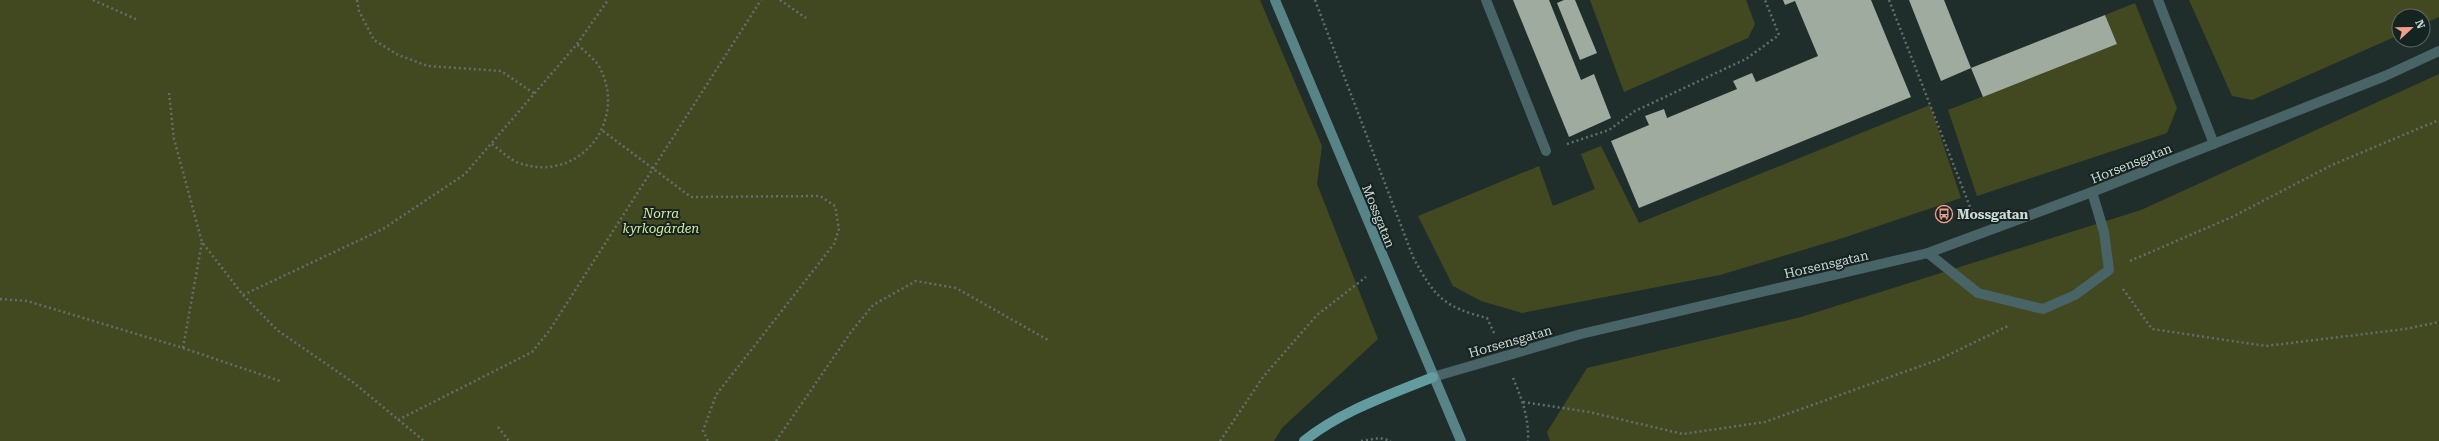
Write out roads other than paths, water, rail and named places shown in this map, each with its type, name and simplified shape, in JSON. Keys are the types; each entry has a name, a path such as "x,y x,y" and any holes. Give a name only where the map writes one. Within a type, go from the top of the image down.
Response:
{"main road":[{"path":"1304,441 1321,427 1367,404 1433,377"}],"street":[{"name":"Mossgatan","path":"1275,0 1384,264 1461,441"},
{"path":"1486,0 1546,151"},
{"path":"2158,0 2214,144"},
{"name":"Horsensgatan","path":"1433,377 1581,334 1928,253 2092,192 2214,144 2385,76 2439,51"},
{"path":"1928,253 1978,293 2043,309 2075,295 2109,270 2104,232 2092,192"}],"place":[{"name":"Mossgatan","path":"1944,214"}],"park label":[{"name":"Norra kyrkogården","path":"661,220"}]}
